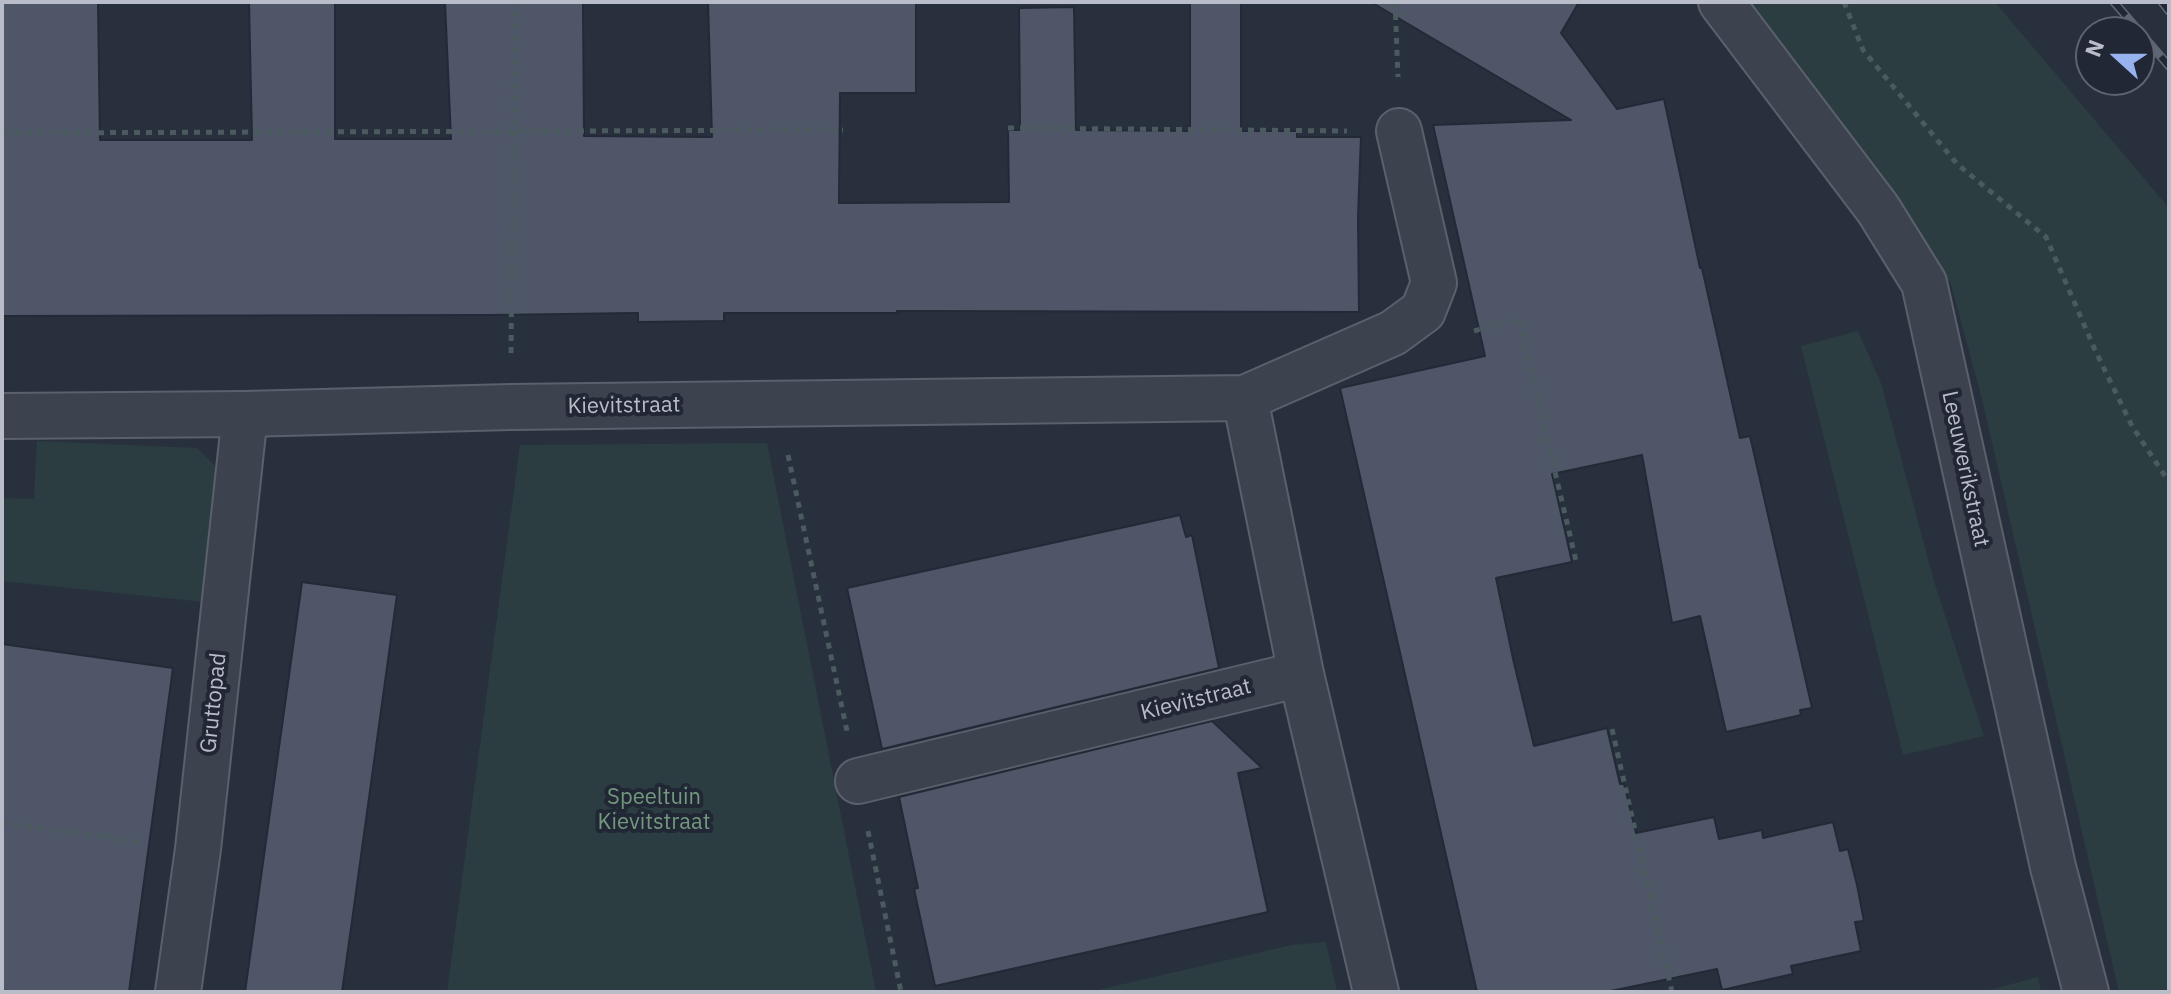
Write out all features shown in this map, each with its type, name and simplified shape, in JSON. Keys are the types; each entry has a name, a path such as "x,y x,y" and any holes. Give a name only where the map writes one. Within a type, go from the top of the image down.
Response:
{"street":[{"name":"Leeuwerikstraat","path":"1721,2 1878,209 1924,283 2053,867 2086,992"},
{"path":"1399,131 1434,283 1424,308"},
{"name":"Kievitstraat","path":"2,416 1245,398 1393,333 1424,308"},
{"path":"1245,398 1301,674 1376,992"},
{"name":"Gruttopad","path":"178,992 198,849 245,414"},
{"name":"Kievitstraat","path":"858,781 1301,674"}],"path":[{"path":"511,407 515,2"},
{"path":"1008,128 1399,131 1395,2"},
{"path":"1844,2 1863,50 1957,164 2046,237 2132,426 2169,482"},
{"path":"2,133 843,130"},
{"path":"1424,308 1473,331 1519,319 1576,561"},
{"path":"777,404 901,992"},
{"path":"1612,729 1672,992"},
{"path":"2,823 198,849"}],"green space":[{"path":"1743,2 1995,2 2169,208 2169,992 2119,992 1982,399 1951,284"},
{"path":"1858,331 1881,383 1933,578 1984,736 1903,755 1801,346"},
{"path":"37,441 197,448 220,471 204,602 2,581 2,498 34,499"},
{"name":"Speeltuin Kievitstraat","path":"767,443 876,992 447,992 520,445"},
{"path":"1326,942 1337,992 1089,992 1292,945"},
{"path":"2038,977 2041,992 1982,992"}],"building":[{"path":"2,2 98,2 100,140 252,140 249,2 335,2 335,139 451,139 445,2 583,2 584,136 712,137 708,2 916,2 916,93 840,93 839,203 1009,202 1008,130 1020,130 1019,8 1074,7 1076,130 1190,131 1190,2 1241,2 1241,131 1297,131 1297,137 1361,137 1359,312 724,313 724,321 638,322 638,313 2,316"},
{"path":"1371,2 1579,2 1561,33 1617,109 1664,99 1740,438 1750,436 1812,708 1800,710 1801,715 1726,732 1700,616 1672,623 1642,455 1552,474 1572,562 1496,578 1514,663 1534,746 1607,728 1636,833 1714,817 1719,839 1762,830 1763,838 1833,822 1840,851 1848,849 1857,885 1864,921 1855,922 1861,951 1791,966 1793,974 1722,990 1717,969 1606,992 1477,992 1340,388 1485,356 1433,125 1571,120"},
{"path":"1180,515 1186,537 1192,535 1219,668 882,749 847,588"},
{"path":"302,582 397,595 353,914 342,992 245,992"},
{"path":"2,644 173,668 129,992 2,992"},
{"path":"1212,721 1262,768 1238,773 1268,912 935,986 914,889 918,888 899,797"}],"railway":[{"path":"2114,2 2169,66"},
{"path":"2162,2 2169,11"}]}
